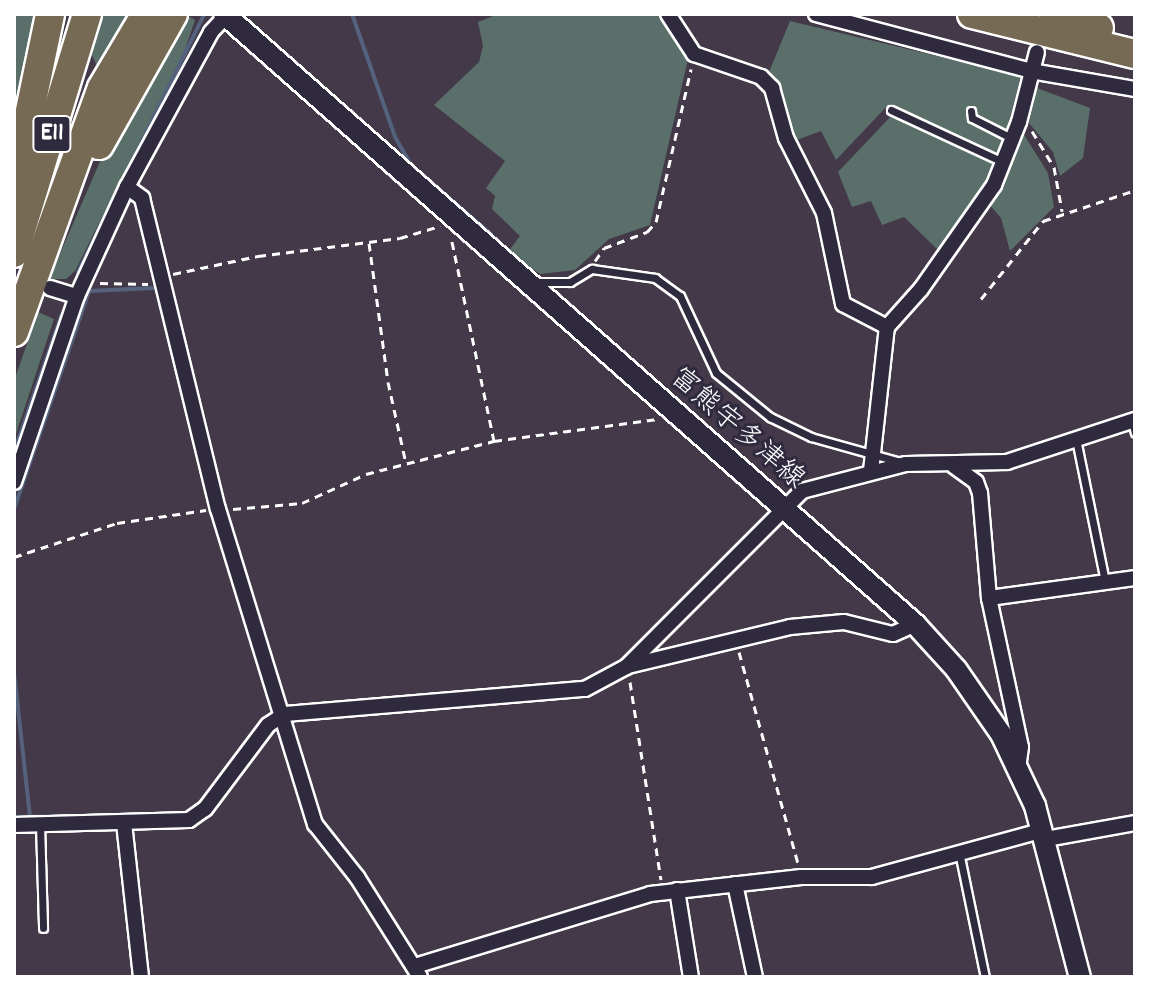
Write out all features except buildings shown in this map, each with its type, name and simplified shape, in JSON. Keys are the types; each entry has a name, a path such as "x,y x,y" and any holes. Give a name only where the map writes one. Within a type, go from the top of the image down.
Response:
{"highway":[{"path":"14,187 50,14"},
{"name":"E11","path":"14,253 87,14"},
{"path":"42,283 102,88 146,14"},
{"path":"14,332 42,283 121,98 173,14"},
{"path":"972,14 1135,54"},
{"path":"1054,14 1135,37"}],"main road":[{"name":"富熊宇多津線","path":"226,15 915,624 982,702 1018,769 1045,835 1080,977"}],"street":[{"path":"668,14 694,54 761,77 772,88 786,138 824,213 843,304 887,327"},
{"path":"816,14 1031,71 1135,89"},
{"path":"14,482 77,296 127,187 211,32 226,15"},
{"path":"871,471 870,451 887,327 921,289 1005,163 1037,52"},
{"path":"127,187 142,198 214,509 285,714 315,824 418,972 670,891 801,877 872,877 959,852 1045,835 1135,823"},
{"path":"42,283 77,296"},
{"path":"626,667 802,491 906,464 954,466 1007,462 1076,439 1134,425"},
{"path":"954,466 976,482 980,493 989,598 1021,747 1018,769"},
{"path":"989,598 1135,578"},
{"path":"14,825 179,822 205,809 255,739 285,714 553,695 585,689 626,667 816,623 855,624 893,634 915,624"},
{"path":"124,823 141,977"},
{"path":"735,884 755,977"},
{"path":"670,891 691,977"}],"lane":[{"path":"891,110 1005,163"},
{"path":"971,111 972,118 1013,139"},
{"path":"526,282 570,282 592,269 641,273 668,285 680,296 725,383 786,426 906,464"},
{"path":"1076,439 1105,584"},
{"path":"40,824 43,928"},
{"path":"959,852 985,977"}],"path":[{"path":"592,269 604,248 647,232 656,222 694,54"},
{"path":"1019,122 1046,150 1062,211"},
{"path":"981,299 1043,221 1062,211 1135,190"},
{"path":"87,276 99,283 159,280 258,256 369,243 448,222 494,441"},
{"path":"369,243 388,382 406,463"},
{"path":"14,557 117,523 214,509 290,506 406,463 494,441 674,413"},
{"path":"736,641 801,877"},
{"path":"626,667 670,891"}],"green space":[{"path":"14,14 40,14 14,140"},
{"path":"101,14 136,14 100,72 90,51"},
{"path":"185,14 195,20 183,56 75,271 66,279 49,279 105,150"},
{"path":"498,14 661,14 688,59 650,225 609,239 575,270 540,274 508,252 520,236 492,209 495,196 486,188 505,161 434,105 479,62 483,46 478,22"},
{"path":"790,21 1021,76 1000,156 888,105 836,160 821,131 794,141 769,72"},
{"path":"1037,88 1090,108 1083,158 1060,176 1053,152 1029,123"},
{"path":"893,114 998,163 938,250 904,217 882,225 871,201 852,207 838,172"},
{"path":"1023,133 1048,173 1054,207 1010,251 1001,218 988,203 1007,175"},
{"path":"38,312 54,319 14,440 14,381"}],"waterway":[{"path":"352,14 395,137 411,165 491,234"},
{"path":"78,272 204,15"},
{"path":"14,509 89,291 154,288"},
{"path":"156,288 212,512"},
{"path":"14,452 61,316"},
{"path":"14,672 30,817"},
{"path":"14,817 76,816"}]}
